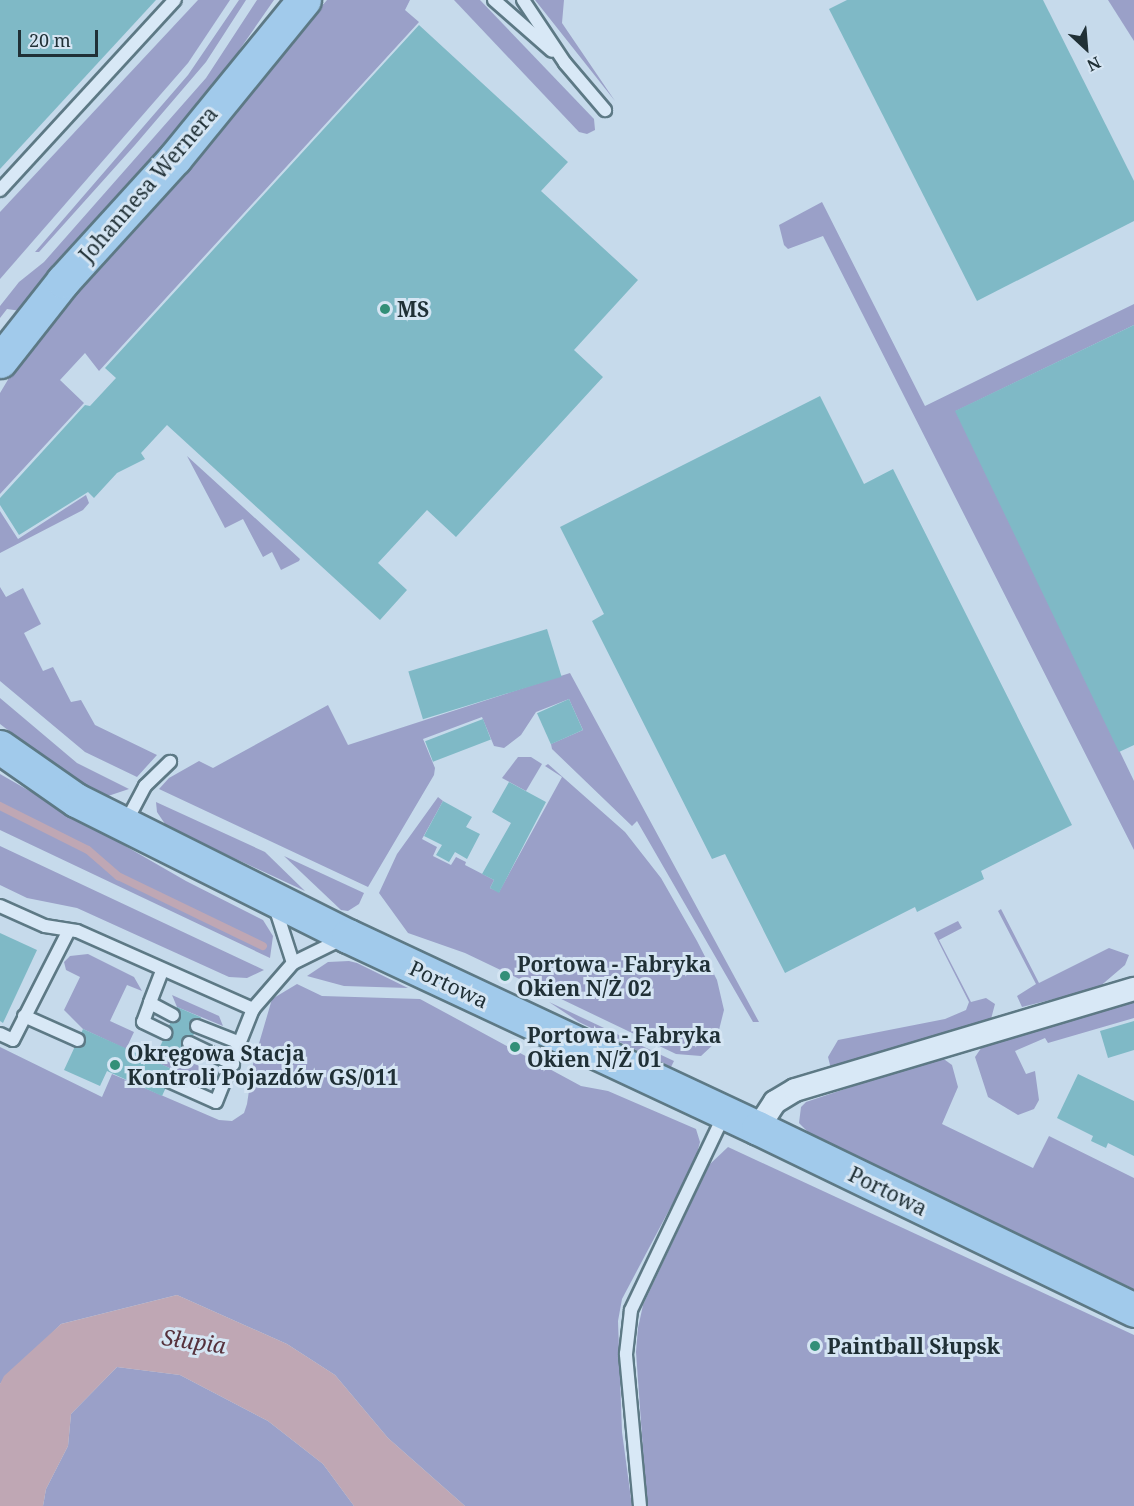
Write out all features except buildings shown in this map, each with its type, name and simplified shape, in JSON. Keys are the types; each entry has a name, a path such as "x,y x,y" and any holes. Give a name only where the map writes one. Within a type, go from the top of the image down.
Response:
{"main road":[{"name":"Johannesa Wernera","path":"0,361 63,281 175,158 299,2"},
{"name":"Portowa","path":"0,747 76,800 271,898 725,1112 1134,1310"}],"street":[{"path":"758,1128 775,1102 795,1090 1134,989"}],"lane":[{"path":"0,190 175,0"},
{"path":"494,0 565,63"},
{"path":"523,0 565,63 605,110"},
{"path":"124,825 145,786 170,762"},
{"path":"271,898 293,963"},
{"path":"0,906 45,926 69,930 253,1008"},
{"path":"0,1034 13,1040 69,930"},
{"path":"169,1081 216,1102 233,1064 253,1008 293,963 348,936"},
{"path":"162,971 143,1022 166,1032"},
{"path":"150,1003 173,1015"},
{"path":"24,1016 78,1040"},
{"path":"197,1026 240,1043"},
{"path":"189,1043 233,1064"},
{"path":"640,1506 626,1354 631,1310 725,1112"}],"shaded area":[{"path":"198,0 230,0 188,63 0,279 0,212"},
{"path":"239,0 246,0 206,62 39,252 35,252 188,75"},
{"path":"257,0 274,0 204,101 21,311 7,309 0,318 0,306 19,282 44,262 206,78"},
{"path":"327,0 410,0 405,10 419,22 99,371 85,353 60,380 84,403 0,494 0,393 18,363"},
{"path":"454,0 480,0 594,119 595,130 587,134 579,132"},
{"path":"535,0 564,0 562,23 615,101"},
{"path":"1108,0 1134,0 1134,41"},
{"path":"822,202 925,406 1134,304 1134,325 956,411 1134,781 1134,850 823,236 788,249 784,245 779,225"},
{"path":"187,456 300,559 299,561 281,570 272,552 263,557 243,519 225,528"},
{"path":"86,495 89,503 83,510 0,553 0,511 18,539"},
{"path":"0,587 6,597 23,588 41,624 24,633 43,671 53,667 71,702 81,700 95,725 157,755 137,777 85,752 0,681"},
{"path":"570,673 759,1022 753,1022 637,821 632,826 552,749 551,744 583,730 569,699 536,712 521,735 504,748 494,746 482,717 423,739 435,768 434,775 368,887 159,789 169,778 199,761 213,768 328,705 348,745"},
{"path":"0,698 77,763 129,789 105,797 63,772 0,724"},
{"path":"518,757 531,757 542,764 526,791 502,778"},
{"path":"548,764 625,832 661,878 697,941 717,980 724,1010 716,1042 701,1056 676,1054 465,953 408,933 379,893 397,854 438,797 443,801 422,839 437,847 433,856 451,865 456,857 466,862 465,865 494,880 490,888 499,892 562,777 545,766"},
{"path":"0,774 186,881 263,920 273,936 270,958 0,830"},
{"path":"156,802 265,852 305,891 167,827 157,812"},
{"path":"0,846 264,970 247,978 229,977 77,908 27,898 0,885"},
{"path":"284,856 364,893 359,904 348,911 341,910"},
{"path":"1001,909 1039,983 1109,948 1129,955 1125,965 1098,988 1022,1007 1017,996 1036,984 998,911"},
{"path":"958,921 962,928 939,940 971,1002 986,998 995,1004 991,1019 831,1069 828,1057 838,1040 945,1019 966,1010 969,1002 934,933"},
{"path":"88,954 134,977 142,991 127,985 110,1021 134,1032 126,1049 83,1029 64,1010 80,977 66,970 64,962 70,956"},
{"path":"349,961 408,988 344,986 307,976 328,962"},
{"path":"297,984 322,996 420,999 581,1086 608,1091 696,1129 700,1142 695,1161 622,1299 618,1321 622,1432 632,1506 465,1506 388,1438 335,1375 287,1344 177,1295 61,1324 0,1384 0,1047 102,1097 112,1074 219,1120 232,1121 244,1113 247,1104 253,1064 272,999"},
{"path":"172,995 219,1016 223,1026 177,1007"},
{"path":"1134,1000 1134,1018 1048,1043 1045,1038 1015,1051 1026,1074 1035,1071 1039,1100 1034,1109 1018,1115 988,1097 975,1057 984,1044"},
{"path":"549,1002 674,1061 671,1067 579,1022"},
{"path":"156,1055 179,1065 182,1059 212,1071 208,1078 198,1080 153,1061"},
{"path":"941,1057 952,1065 958,1087 942,1124 1033,1168 1049,1136 1134,1178 1134,1289 810,1134 799,1123 801,1107 806,1102"},
{"path":"728,1147 1134,1335 1134,1506 647,1506 636,1352 643,1305 709,1165"},
{"path":"117,1367 180,1375 268,1421 323,1464 354,1506 43,1506 46,1489 68,1446 71,1414"}],"water":[{"name":"Słupia","path":"177,1295 287,1344 335,1375 388,1438 465,1506 354,1506 323,1464 268,1421 180,1375 117,1367 71,1414 68,1446 46,1489 43,1506 0,1506 0,1384 4,1376 61,1324"}],"waterway":[{"path":"0,806 88,850 118,876 263,946"}],"place":[{"name":"MS","path":"385,309"},
{"name":"Portowa - Fabryka Okien N/Ż 02","path":"505,976"},
{"name":"Portowa - Fabryka Okien N/Ż 01","path":"515,1047"},
{"name":"Okręgowa Stacja Kontroli Pojazdów GS/011","path":"115,1065"},
{"name":"Paintball Słupsk","path":"815,1346"}]}
